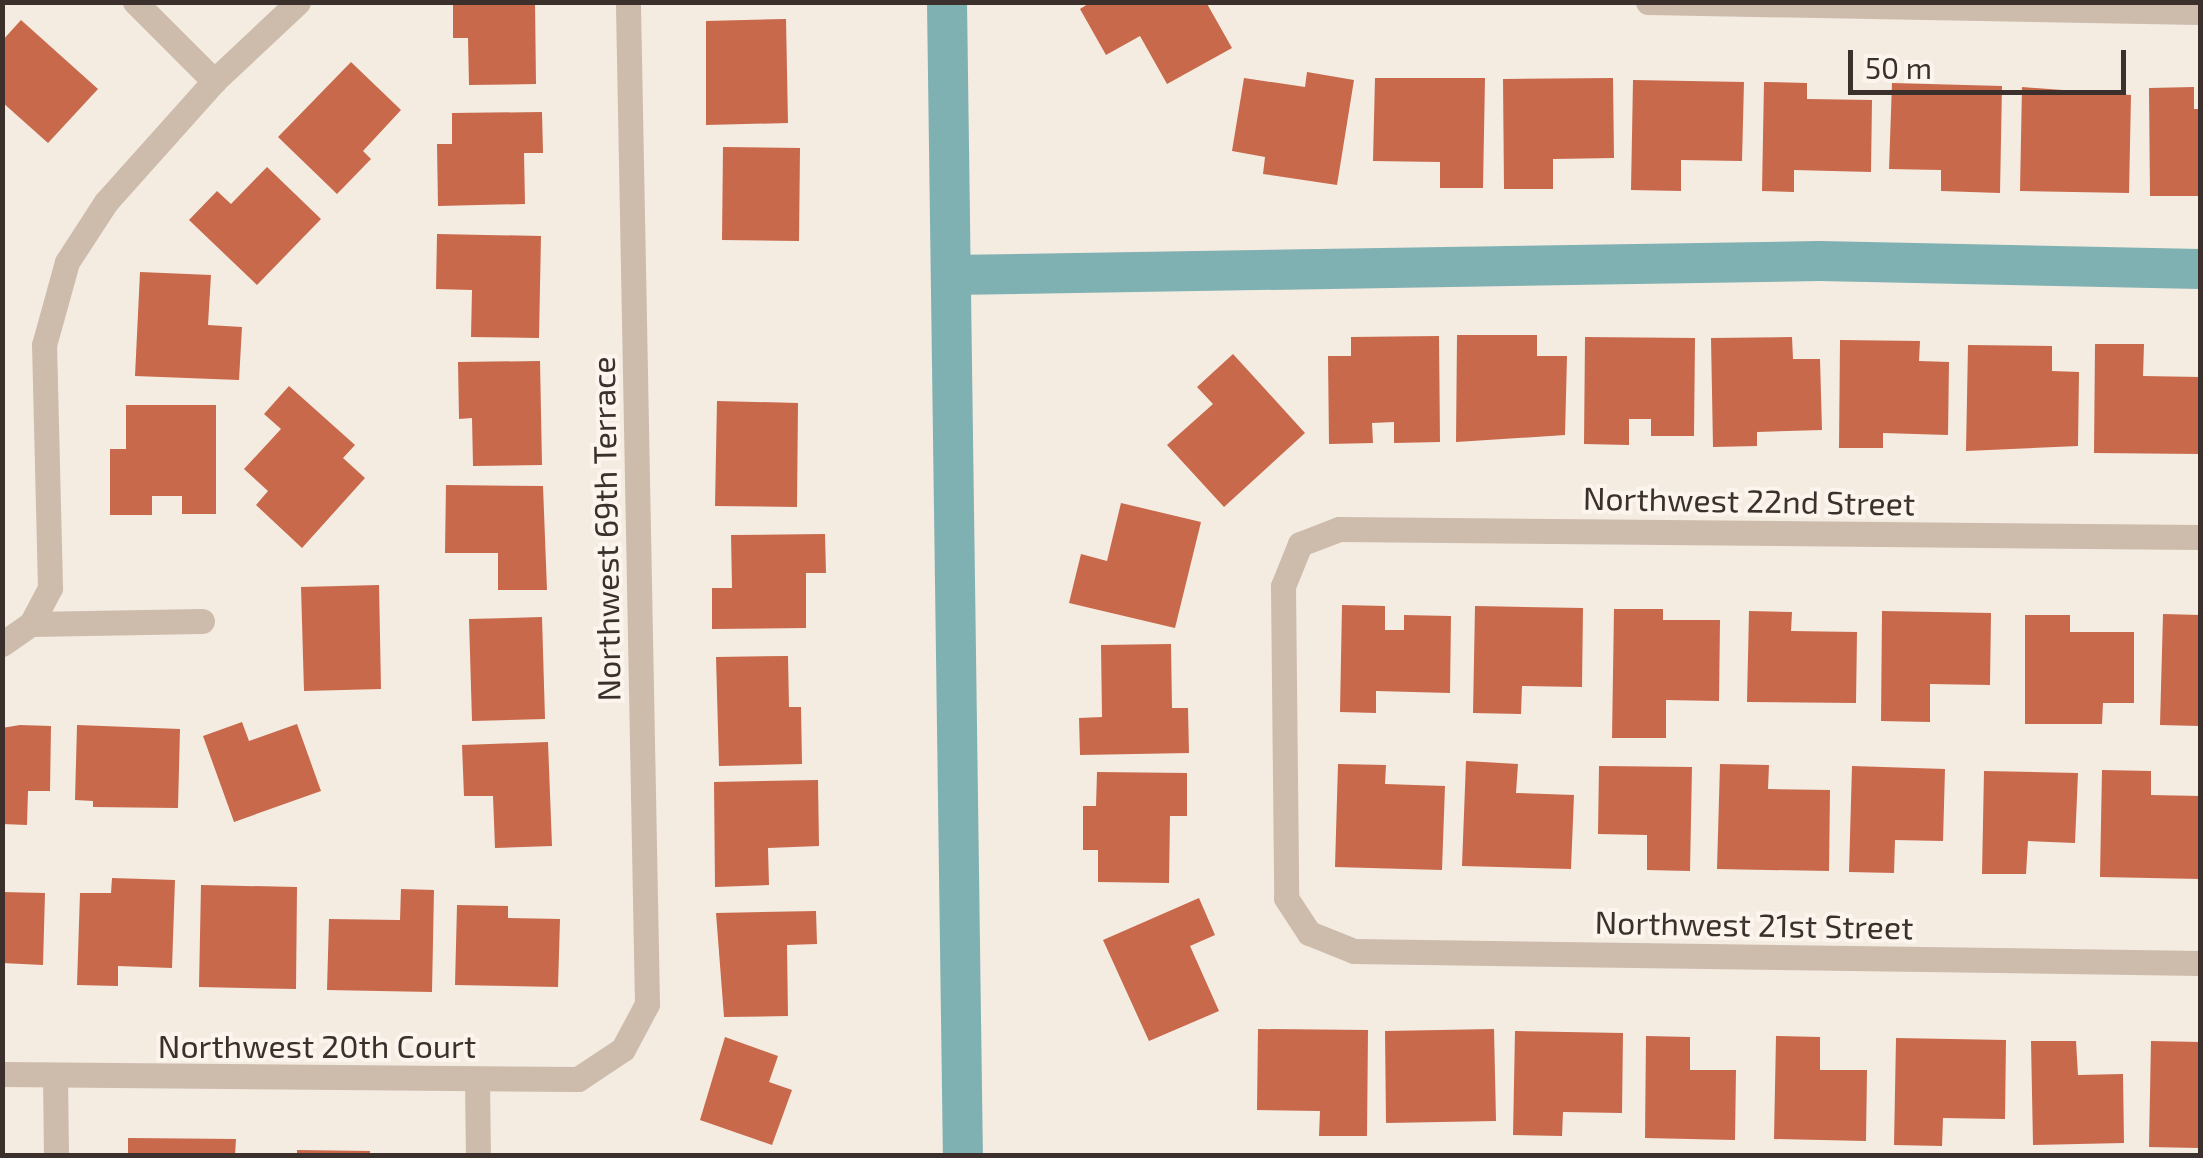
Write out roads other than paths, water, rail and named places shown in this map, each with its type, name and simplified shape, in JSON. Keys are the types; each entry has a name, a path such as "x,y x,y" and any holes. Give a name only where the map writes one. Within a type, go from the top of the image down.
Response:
{"street":[{"path":"135,2 214,81"},
{"path":"2,644 31,624 50,588 44,345 68,262 106,202 214,81 298,2"},
{"name":"Northwest 69th Terrace","path":"623,1049 647,1004 628,2"},
{"path":"1648,2 2200,12"},
{"name":"Northwest 22nd Street","path":"1310,934 1286,898 1283,586 1300,544 1340,529 2200,537"},
{"path":"31,624 202,621"},
{"name":"Northwest 21st Street","path":"1310,934 1354,951 2200,963"},
{"name":"Northwest 20th Court","path":"2,1074 578,1078 623,1049"},
{"path":"55,1076 56,1156"},
{"path":"477,1078 478,1156"}],"waterway":[{"path":"947,2 963,1156"},
{"path":"951,275 1819,261 2200,269"}]}
